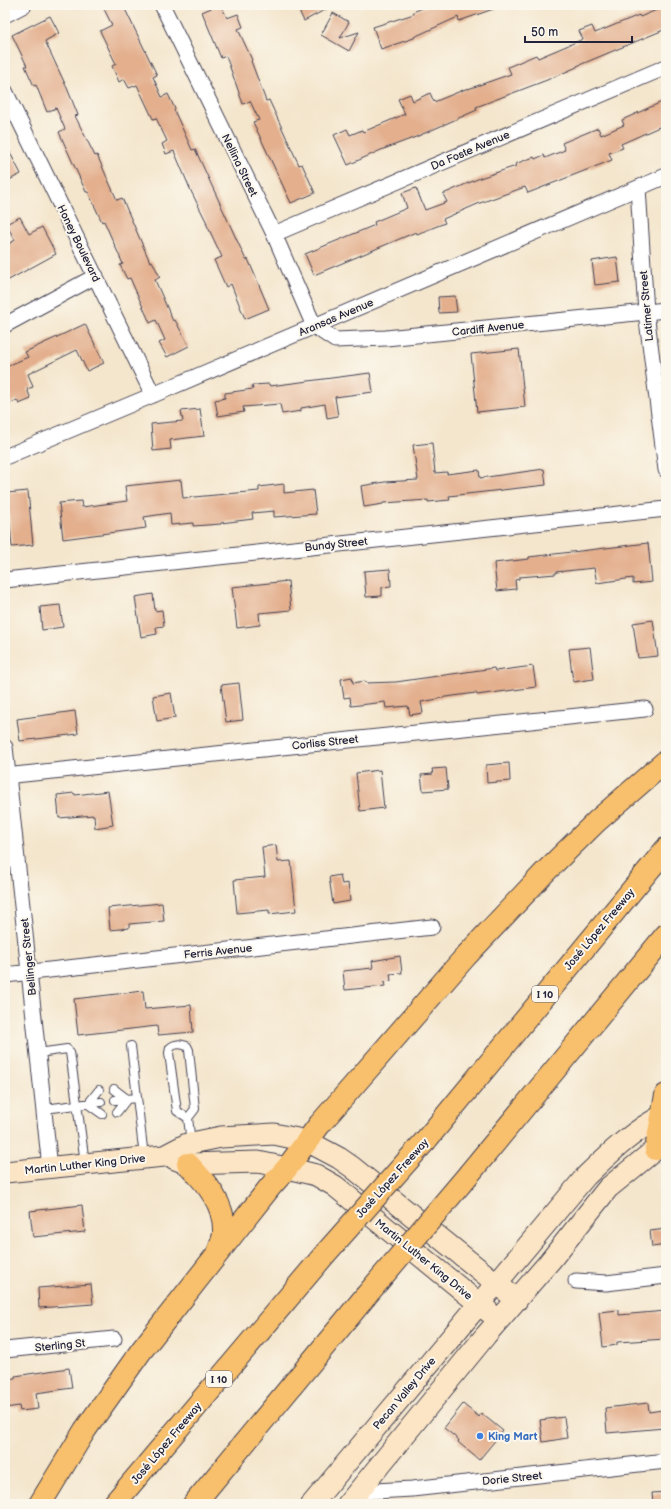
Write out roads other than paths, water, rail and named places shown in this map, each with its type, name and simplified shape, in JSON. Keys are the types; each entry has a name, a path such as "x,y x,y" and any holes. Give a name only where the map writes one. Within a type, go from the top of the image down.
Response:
{"highway":[{"path":"40,1504 85,1430 141,1351 325,1118 471,950 545,872 597,821 666,761"},
{"name":"José López Freeway","path":"114,1504 324,1254 426,1140 666,849"},
{"path":"194,1504 666,935"},
{"path":"661,1146 665,1108"},
{"path":"190,1154 212,1191 224,1217 224,1233 219,1252"}],"main road":[{"path":"496,1282 586,1176 608,1155 665,1108"},
{"name":"Martin Luther King Drive","path":"190,1154 221,1137 274,1134 307,1141 339,1158 352,1167 517,1300"},
{"path":"353,1498 499,1320 550,1262 608,1188 661,1146"},
{"name":"Martin Luther King Drive","path":"5,1172 190,1154 244,1162 258,1162 316,1175 335,1186 499,1320"},
{"name":"Pecan Valley Drive","path":"312,1504 496,1282"}],"street":[{"path":"5,15 24,5"},
{"name":"Nellina Street","path":"162,5 274,234 314,326"},
{"name":"Da Foste Avenue","path":"274,234 666,67"},
{"name":"Honey Boulevard","path":"5,91 10,112 96,276 153,395"},
{"name":"Aransas Avenue","path":"5,456 153,395 666,176"},
{"name":"Latimer Street","path":"638,188 646,312 666,470"},
{"path":"5,325 96,276"},
{"name":"Cardiff Avenue","path":"314,326 335,340 386,338 666,310"},
{"name":"Bundy Street","path":"5,580 666,508"},
{"name":"Corliss Street","path":"7,776 645,709"},
{"name":"Bellinger Street","path":"5,747 50,1168"},
{"name":"Ferris Avenue","path":"5,975 432,927"},
{"path":"576,1281 606,1283 666,1276"},
{"name":"Sterling St","path":"5,1350 114,1339"},
{"name":"Dorie Street","path":"353,1498 412,1489 666,1461"}],"lane":[{"path":"188,1118 177,1112 169,1053 170,1048 174,1045 181,1044 186,1046 189,1050 195,1109 188,1118 190,1154"},
{"path":"131,1046 137,1098 154,1157"},
{"path":"38,1053 67,1049 70,1052 85,1164"},
{"path":"114,1089 127,1099"},
{"path":"88,1104 99,1090"},
{"path":"116,1100 137,1098"},
{"path":"117,1112 127,1099"},
{"path":"44,1109 101,1102"},
{"path":"88,1104 102,1114"}],"place":[{"name":"King Mart","path":"480,1436"}]}
